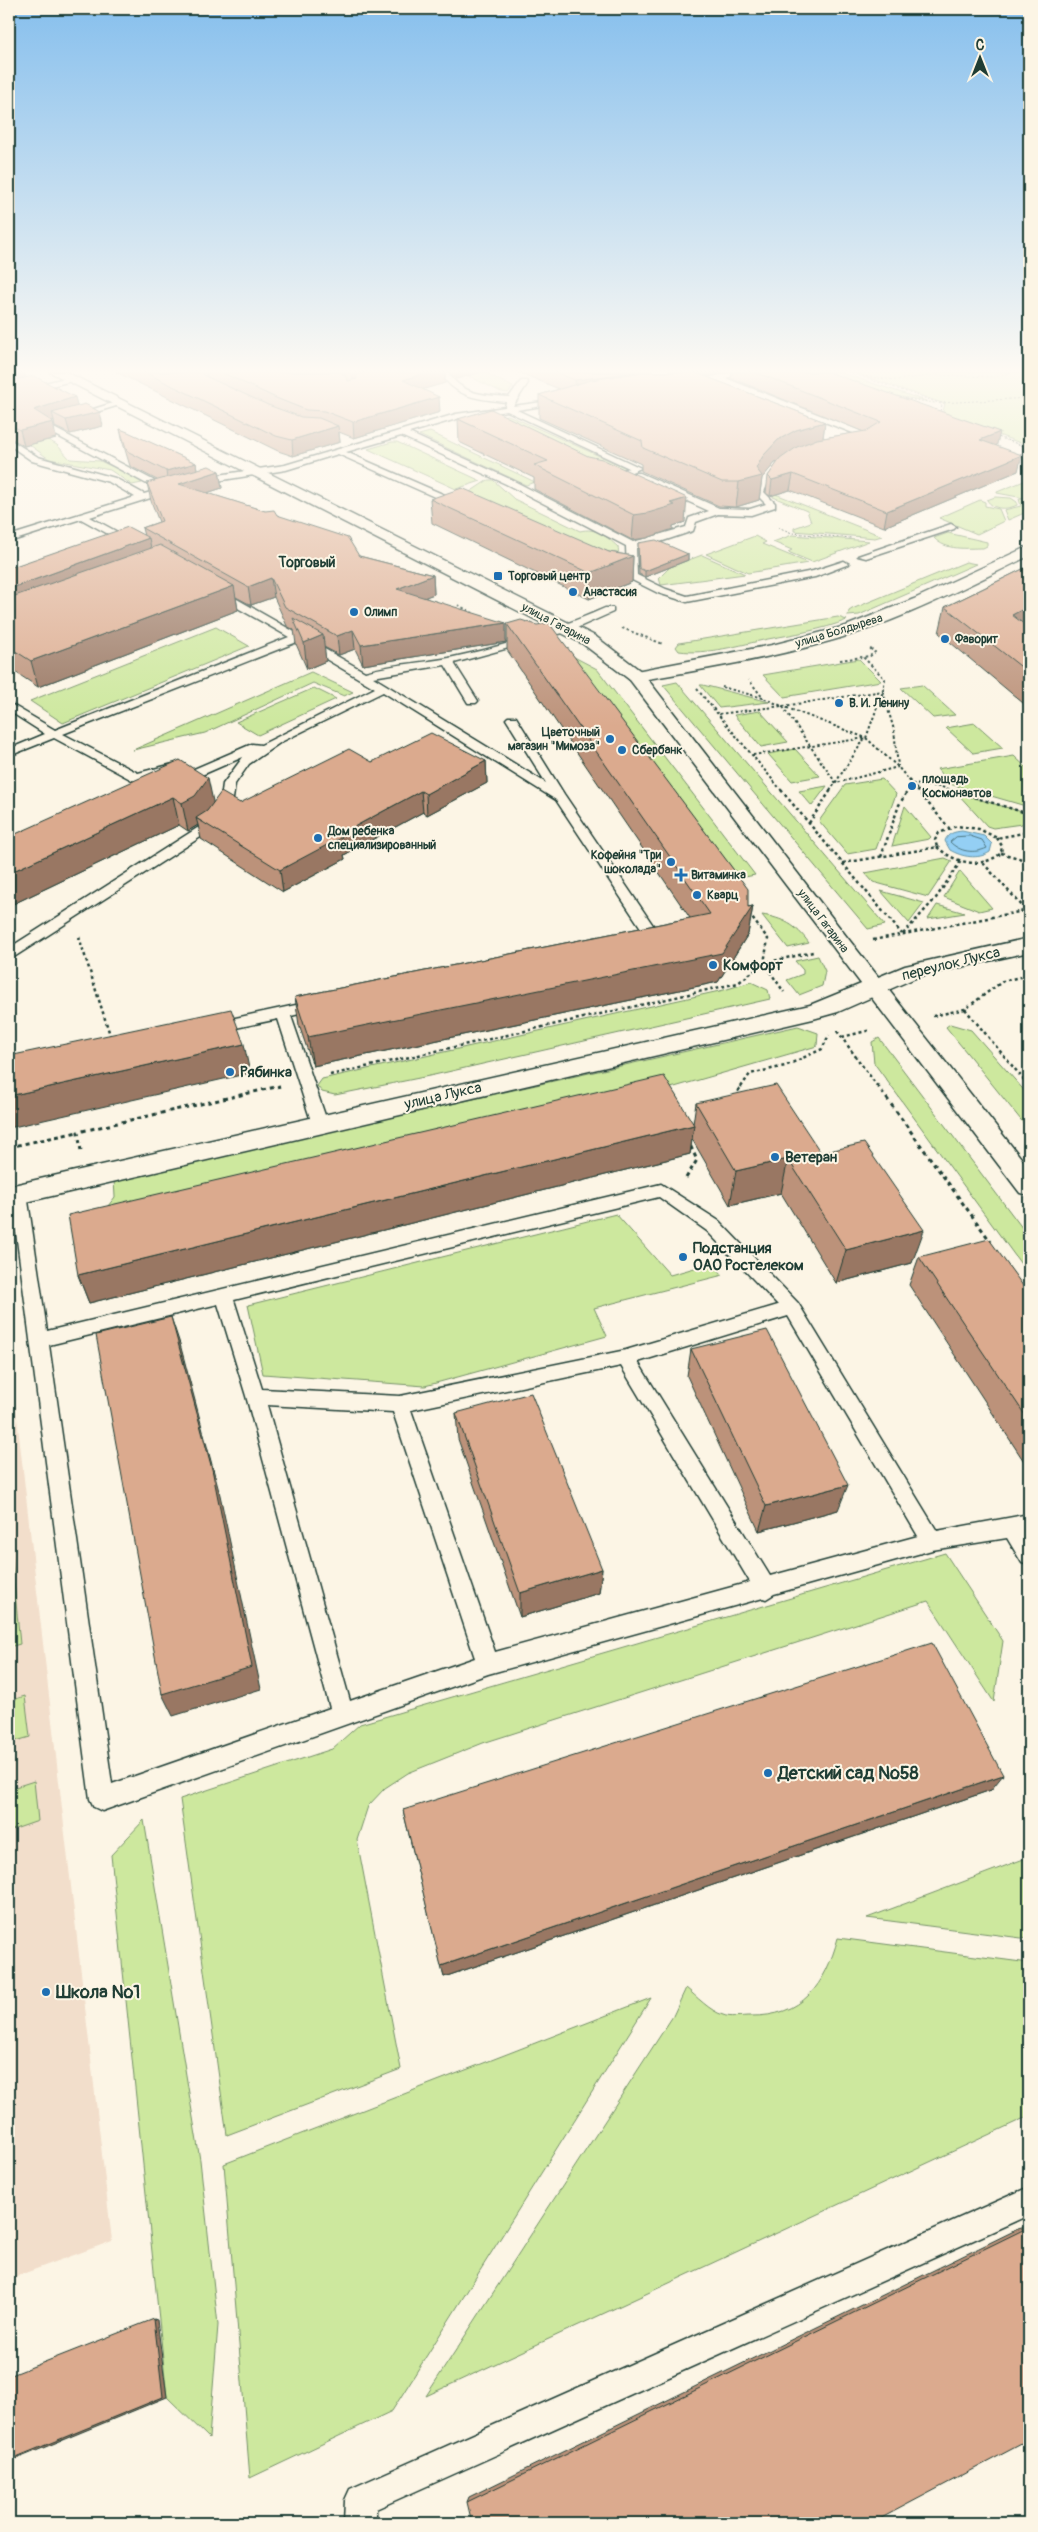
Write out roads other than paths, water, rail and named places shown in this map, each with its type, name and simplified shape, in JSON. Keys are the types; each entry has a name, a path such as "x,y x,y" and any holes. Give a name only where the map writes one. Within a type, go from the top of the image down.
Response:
{"main road":[{"name":"улица Гагарина","path":"290,490 589,640 636,676 874,988 1029,1186"},
{"name":"улица Болдырева","path":"636,676 724,661 853,629 934,597 1029,550"},
{"name":"переулок Лукса","path":"874,988 913,971 1029,946"},
{"name":"улица Лукса","path":"14,1195 813,1012 830,1007 874,988"}],"lane":[{"path":"129,490 142,498"},
{"path":"9,539 165,490"},
{"path":"427,490 468,508"},
{"path":"525,490 631,545 648,543 690,529 688,518 717,511 751,512 772,505 759,492 760,490"},
{"path":"671,490 717,511"},
{"path":"82,516 141,549"},
{"path":"863,556 951,527"},
{"path":"9,550 22,541 30,532"},
{"path":"631,545 632,576"},
{"path":"603,570 612,574 632,576 662,591 687,599 815,574 844,564"},
{"path":"206,586 364,676 560,797"},
{"path":"648,595 662,591"},
{"path":"364,676 394,668 448,661 566,629 609,610"},
{"path":"9,753 297,638"},
{"path":"448,661 472,701"},
{"path":"166,786 248,750 277,740 383,688"},
{"path":"9,706 54,734 136,777 248,750"},
{"path":"512,719 560,797 654,937 634,941"},
{"path":"9,954 206,828 227,798 229,784 245,761 277,740"},
{"path":"199,1030 331,1003"},
{"path":"282,1013 320,1124"},
{"path":"39,1340 661,1190 713,1226 792,1308 932,1541"},
{"path":"14,1195 39,1340 102,1799 488,1664 766,1589 932,1541 1021,1526 1029,1556"},
{"path":"224,1295 255,1396 343,1716"},
{"path":"255,1396 400,1404 626,1358 792,1308"},
{"path":"626,1358 766,1589"},
{"path":"400,1404 488,1664"},
{"path":"360,2523 361,2500 1029,2201"}],"water":[{"path":"962,831 984,836 992,844 990,852 970,857 950,850 945,841 946,838 952,833"}],"place":[{"name":"Торговый центр","path":"498,576"},
{"name":"Анастасия","path":"573,592"},
{"name":"Олимп","path":"354,612"},
{"name":"Фаворит","path":"945,639"},
{"name":"В. И. Ленину","path":"839,703"},
{"name":"Цветочный магазин \"Мимоза\"","path":"610,739"},
{"name":"Сбербанк","path":"622,750"},
{"name":"площадь Космонавтов","path":"912,786"},
{"name":"Дом ребенка специализированный","path":"318,838"},
{"name":"Кофейня \"Три шоколада\"","path":"671,862"},
{"name":"Витаминка","path":"681,875"},
{"name":"Кварц","path":"697,895"},
{"name":"Комфорт","path":"713,965"},
{"name":"Рябинка","path":"230,1072"},
{"name":"Ветеран","path":"775,1157"},
{"name":"Подстанция ОАО Ростелеком","path":"683,1257"},
{"name":"Детский сад №58","path":"768,1773"},
{"name":"Школа №1","path":"46,1992"}],"district":[{"name":"Торговый","path":"307,562"}]}
